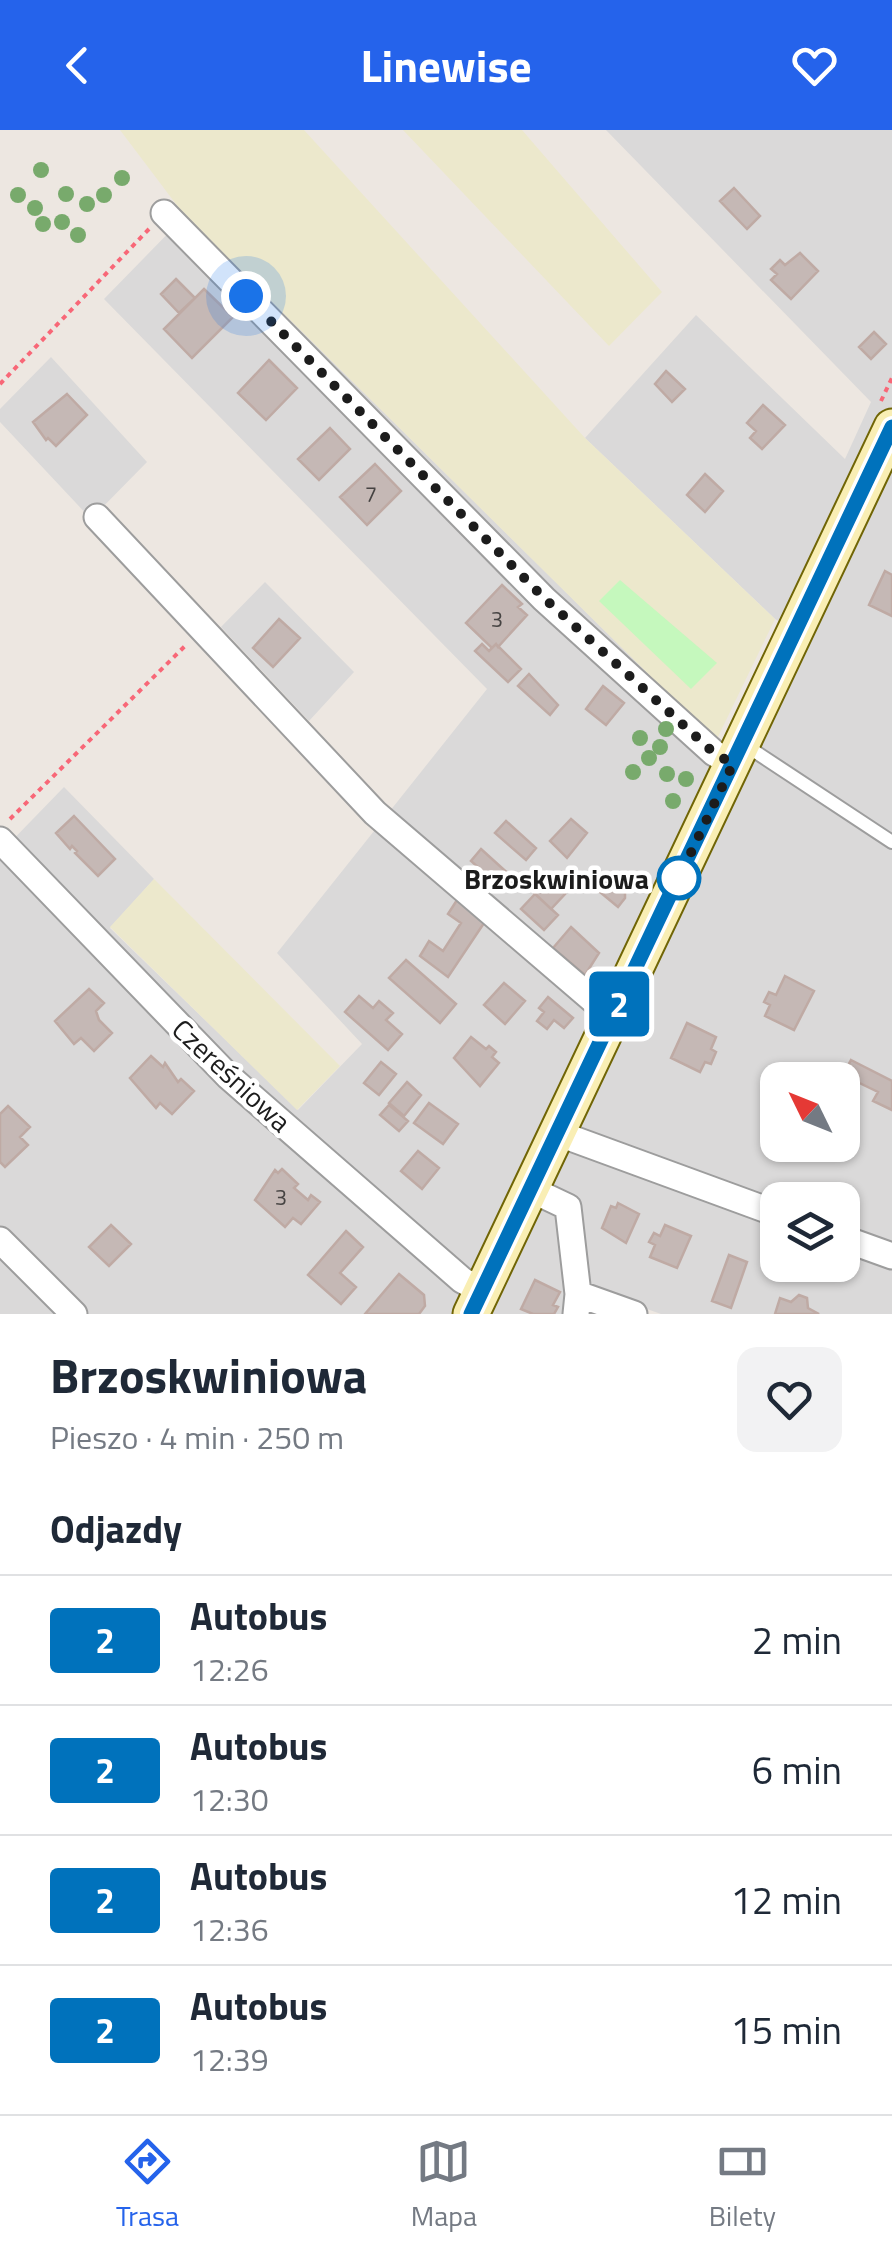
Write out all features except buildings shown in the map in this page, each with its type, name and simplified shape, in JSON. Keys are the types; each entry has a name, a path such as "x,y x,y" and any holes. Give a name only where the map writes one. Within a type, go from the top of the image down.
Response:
{"street":[{"path":"164,213 544,598 714,753 738,754"},
{"path":"477,1302 892,427"},
{"path":"97,517 374,813 612,1018"},
{"name":"Czereśniowa","path":"0,840 228,1076 462,1280 477,1302"},
{"path":"557,1133 760,1207"},
{"path":"530,1190 568,1208 577,1304 634,1314"},
{"path":"0,1240 74,1314"},
{"path":"860,1244 892,1256"}],"lane":[{"path":"738,754 892,842"}],"path":[{"path":"0,384 164,213"},
{"path":"0,830 201,630"}],"shaded area":[{"path":"120,130 304,130 585,438 775,619 716,741 185,216"},
{"path":"403,130 522,130 662,292 609,346"},
{"path":"606,130 892,130 892,1314 661,1314 608,1295 601,1314 0,1314 0,853 64,787 154,879 110,928 298,1110 362,1044 277,953 487,689 104,299 185,216 746,770 807,637 775,619 585,438 696,315 845,459 871,402"},
{"path":"51,357 147,462 91,519 0,422 0,409"},
{"path":"265,582 354,672 309,721 221,627"},
{"path":"154,879 340,1066 297,1110 110,927"}],"green space":[{"path":"620,580 717,663 691,689 599,601"}],"bus line":[{"name":"2","path":"471,1314 892,427"}],"place":[{"name":"Brzoskwiniowa","path":"679,878"}],"route":[{"path":"246,296 544,598 714,753 733,764 679,878"}]}
